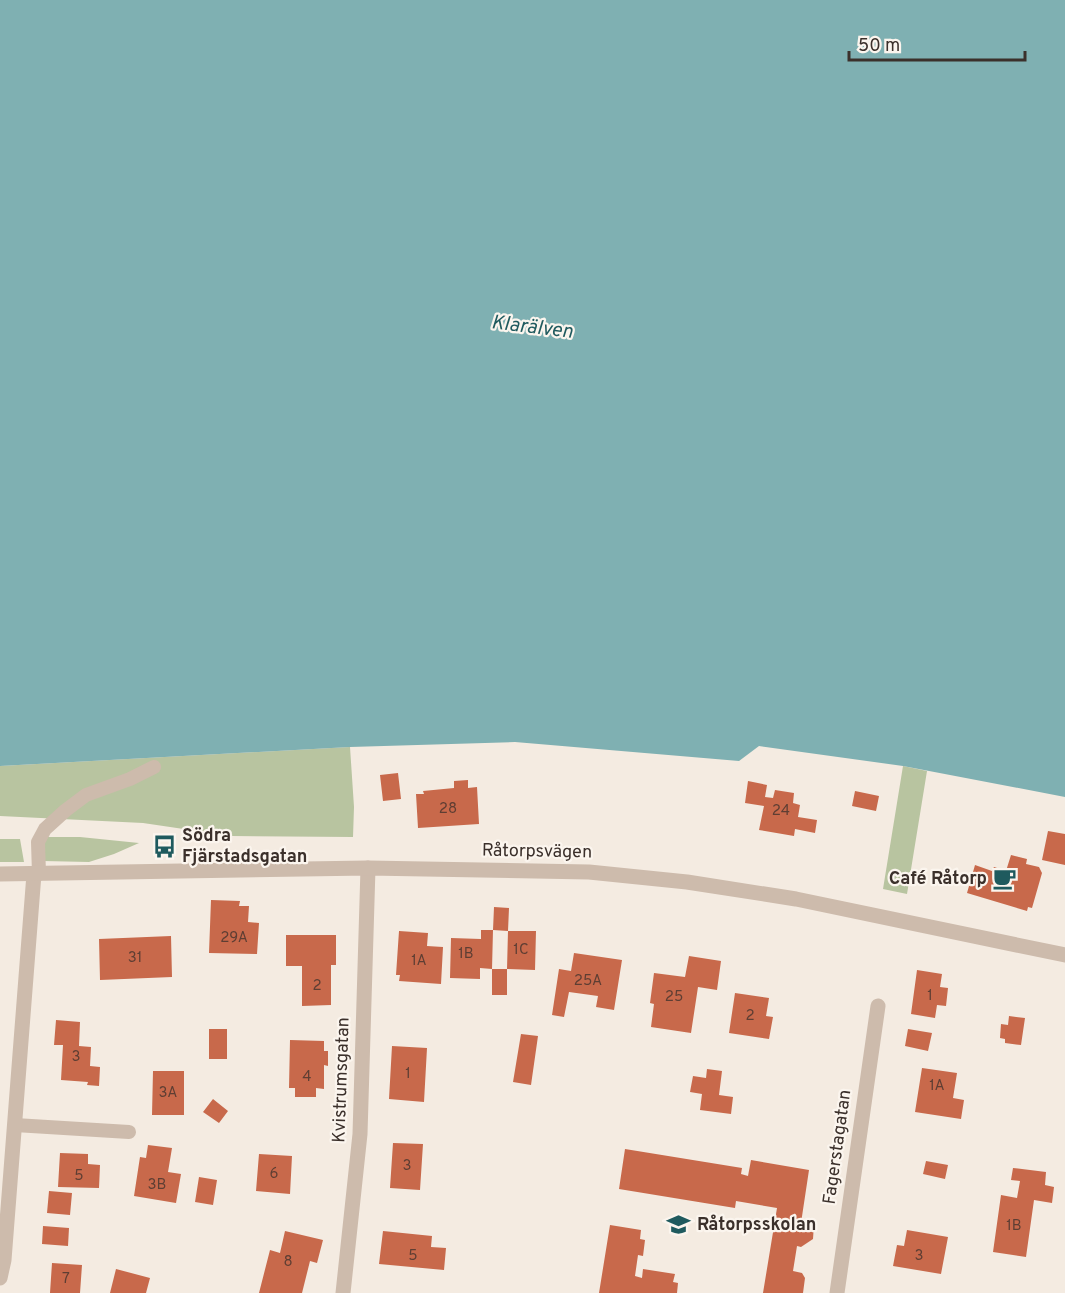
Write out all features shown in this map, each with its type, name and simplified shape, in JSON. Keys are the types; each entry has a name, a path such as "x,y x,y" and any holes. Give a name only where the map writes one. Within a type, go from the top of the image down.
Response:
{"street":[{"name":"Råtorpsvägen","path":"0,874 368,868 589,872 687,882 796,899 1065,955"},
{"name":"Kvistrumsgatan","path":"343,1293 360,1134 368,868"},
{"path":"0,1278 4,1260 37,874"},
{"name":"Fagerstagatan","path":"837,1293 878,1006"}],"lane":[{"path":"37,874 40,836 59,816 86,795 154,767"},
{"path":"15,1125 129,1132"}],"green space":[{"path":"350,747 354,807 353,837 231,836 143,823 0,816 0,766"},
{"path":"903,766 927,771 907,894 883,889"},
{"path":"40,837 80,837 139,843 89,862 43,861"},
{"path":"0,839 20,839 24,862 0,862"}],"water":[{"name":"Klarälven","path":"0,0 1065,0 1065,797 903,766 759,746 739,761 515,742 350,747 0,766"}],"building":[{"path":"398,773 401,799 383,801 380,775"},
{"path":"468,780 468,788 477,787 479,824 418,828 416,794 424,794 423,791 454,788 454,781"},
{"path":"748,781 767,785 765,797 773,798 775,790 794,793 793,803 800,805 798,817 817,820 815,833 795,829 794,836 759,830 764,806 745,803"},
{"path":"855,791 879,796 876,811 852,806"},
{"path":"1048,831 1065,834 1065,865 1042,860"},
{"path":"1011,855 1027,859 1026,864 1039,867 1042,873 1032,908 1028,907 1027,911 967,893 975,865 992,871 994,867 1006,871"},
{"path":"211,900 240,901 239,906 249,906 248,922 259,923 257,954 209,953"},
{"path":"494,907 509,908 508,931 493,930"},
{"path":"481,930 493,930 492,969 480,968 480,979 450,978 451,938 481,939"},
{"path":"399,931 428,933 427,946 443,947 441,984 399,981 400,975 396,975"},
{"path":"508,931 536,931 535,970 507,969"},
{"path":"286,935 336,935 336,965 331,965 331,1005 302,1006 302,966 286,966"},
{"path":"171,936 172,977 100,980 99,939"},
{"path":"574,953 622,960 614,1010 596,1007 598,996 569,992 564,1017 552,1015 559,969 571,971"},
{"path":"689,956 721,961 717,990 698,987 691,1033 651,1027 654,1004 650,1003 654,973 685,977"},
{"path":"492,969 507,969 507,995 492,995"},
{"path":"917,970 942,974 940,987 948,988 946,1006 937,1005 935,1018 911,1014"},
{"path":"735,993 769,998 766,1016 773,1017 769,1039 729,1033"},
{"path":"1009,1016 1025,1018 1021,1045 1005,1043 1005,1039 1000,1038 1001,1024 1008,1025"},
{"path":"56,1020 80,1022 79,1046 91,1047 90,1066 100,1067 99,1086 87,1085 88,1082 61,1080 63,1045 54,1045"},
{"path":"209,1029 227,1029 227,1059 209,1059"},
{"path":"908,1029 932,1033 928,1051 905,1046"},
{"path":"521,1034 538,1036 531,1085 513,1082"},
{"path":"290,1040 324,1041 324,1051 328,1051 328,1066 324,1065 324,1089 316,1088 316,1097 295,1097 295,1088 289,1088"},
{"path":"392,1046 427,1048 424,1102 389,1099"},
{"path":"922,1068 957,1073 953,1098 964,1100 961,1119 915,1112"},
{"path":"707,1069 722,1071 719,1095 733,1097 731,1114 700,1110 702,1094 690,1092 693,1076 706,1078"},
{"path":"153,1071 184,1071 184,1115 152,1115"},
{"path":"213,1099 228,1111 219,1123 203,1112"},
{"path":"393,1143 423,1144 420,1190 390,1188"},
{"path":"148,1145 172,1148 168,1172 181,1174 176,1203 134,1196 140,1157 146,1158"},
{"path":"625,1149 742,1168 741,1174 748,1176 751,1160 809,1170 801,1223 814,1224 813,1239 801,1247 797,1246 793,1271 802,1273 805,1278 803,1293 763,1293 777,1208 736,1201 735,1208 619,1189"},
{"path":"60,1153 88,1154 88,1164 100,1165 99,1188 58,1187"},
{"path":"259,1154 292,1156 290,1194 256,1191"},
{"path":"926,1161 948,1165 945,1179 923,1174"},
{"path":"1013,1168 1046,1172 1045,1185 1054,1187 1052,1203 1034,1200 1026,1257 993,1252 1001,1195 1017,1198 1020,1181 1011,1180"},
{"path":"199,1177 217,1180 213,1205 195,1202"},
{"path":"49,1191 72,1193 70,1215 47,1213"},
{"path":"610,1225 641,1230 640,1239 645,1240 643,1256 638,1255 635,1276 642,1278 643,1269 675,1274 673,1282 678,1283 677,1293 599,1293"},
{"path":"43,1226 69,1228 68,1246 42,1244"},
{"path":"907,1230 948,1237 941,1274 893,1266 897,1245 904,1246"},
{"path":"285,1231 323,1240 317,1263 310,1261 302,1293 259,1293 270,1250 280,1253"},
{"path":"383,1231 432,1236 431,1247 446,1248 444,1270 379,1264"},
{"path":"52,1263 82,1265 80,1293 50,1293"},
{"path":"116,1269 150,1278 146,1293 110,1293"}],"place":[{"name":"Södra Fjärstadsgatan","path":"164,846"},
{"name":"Café Råtorp","path":"1005,879"},
{"name":"Råtorpsskolan","path":"679,1225"}]}
